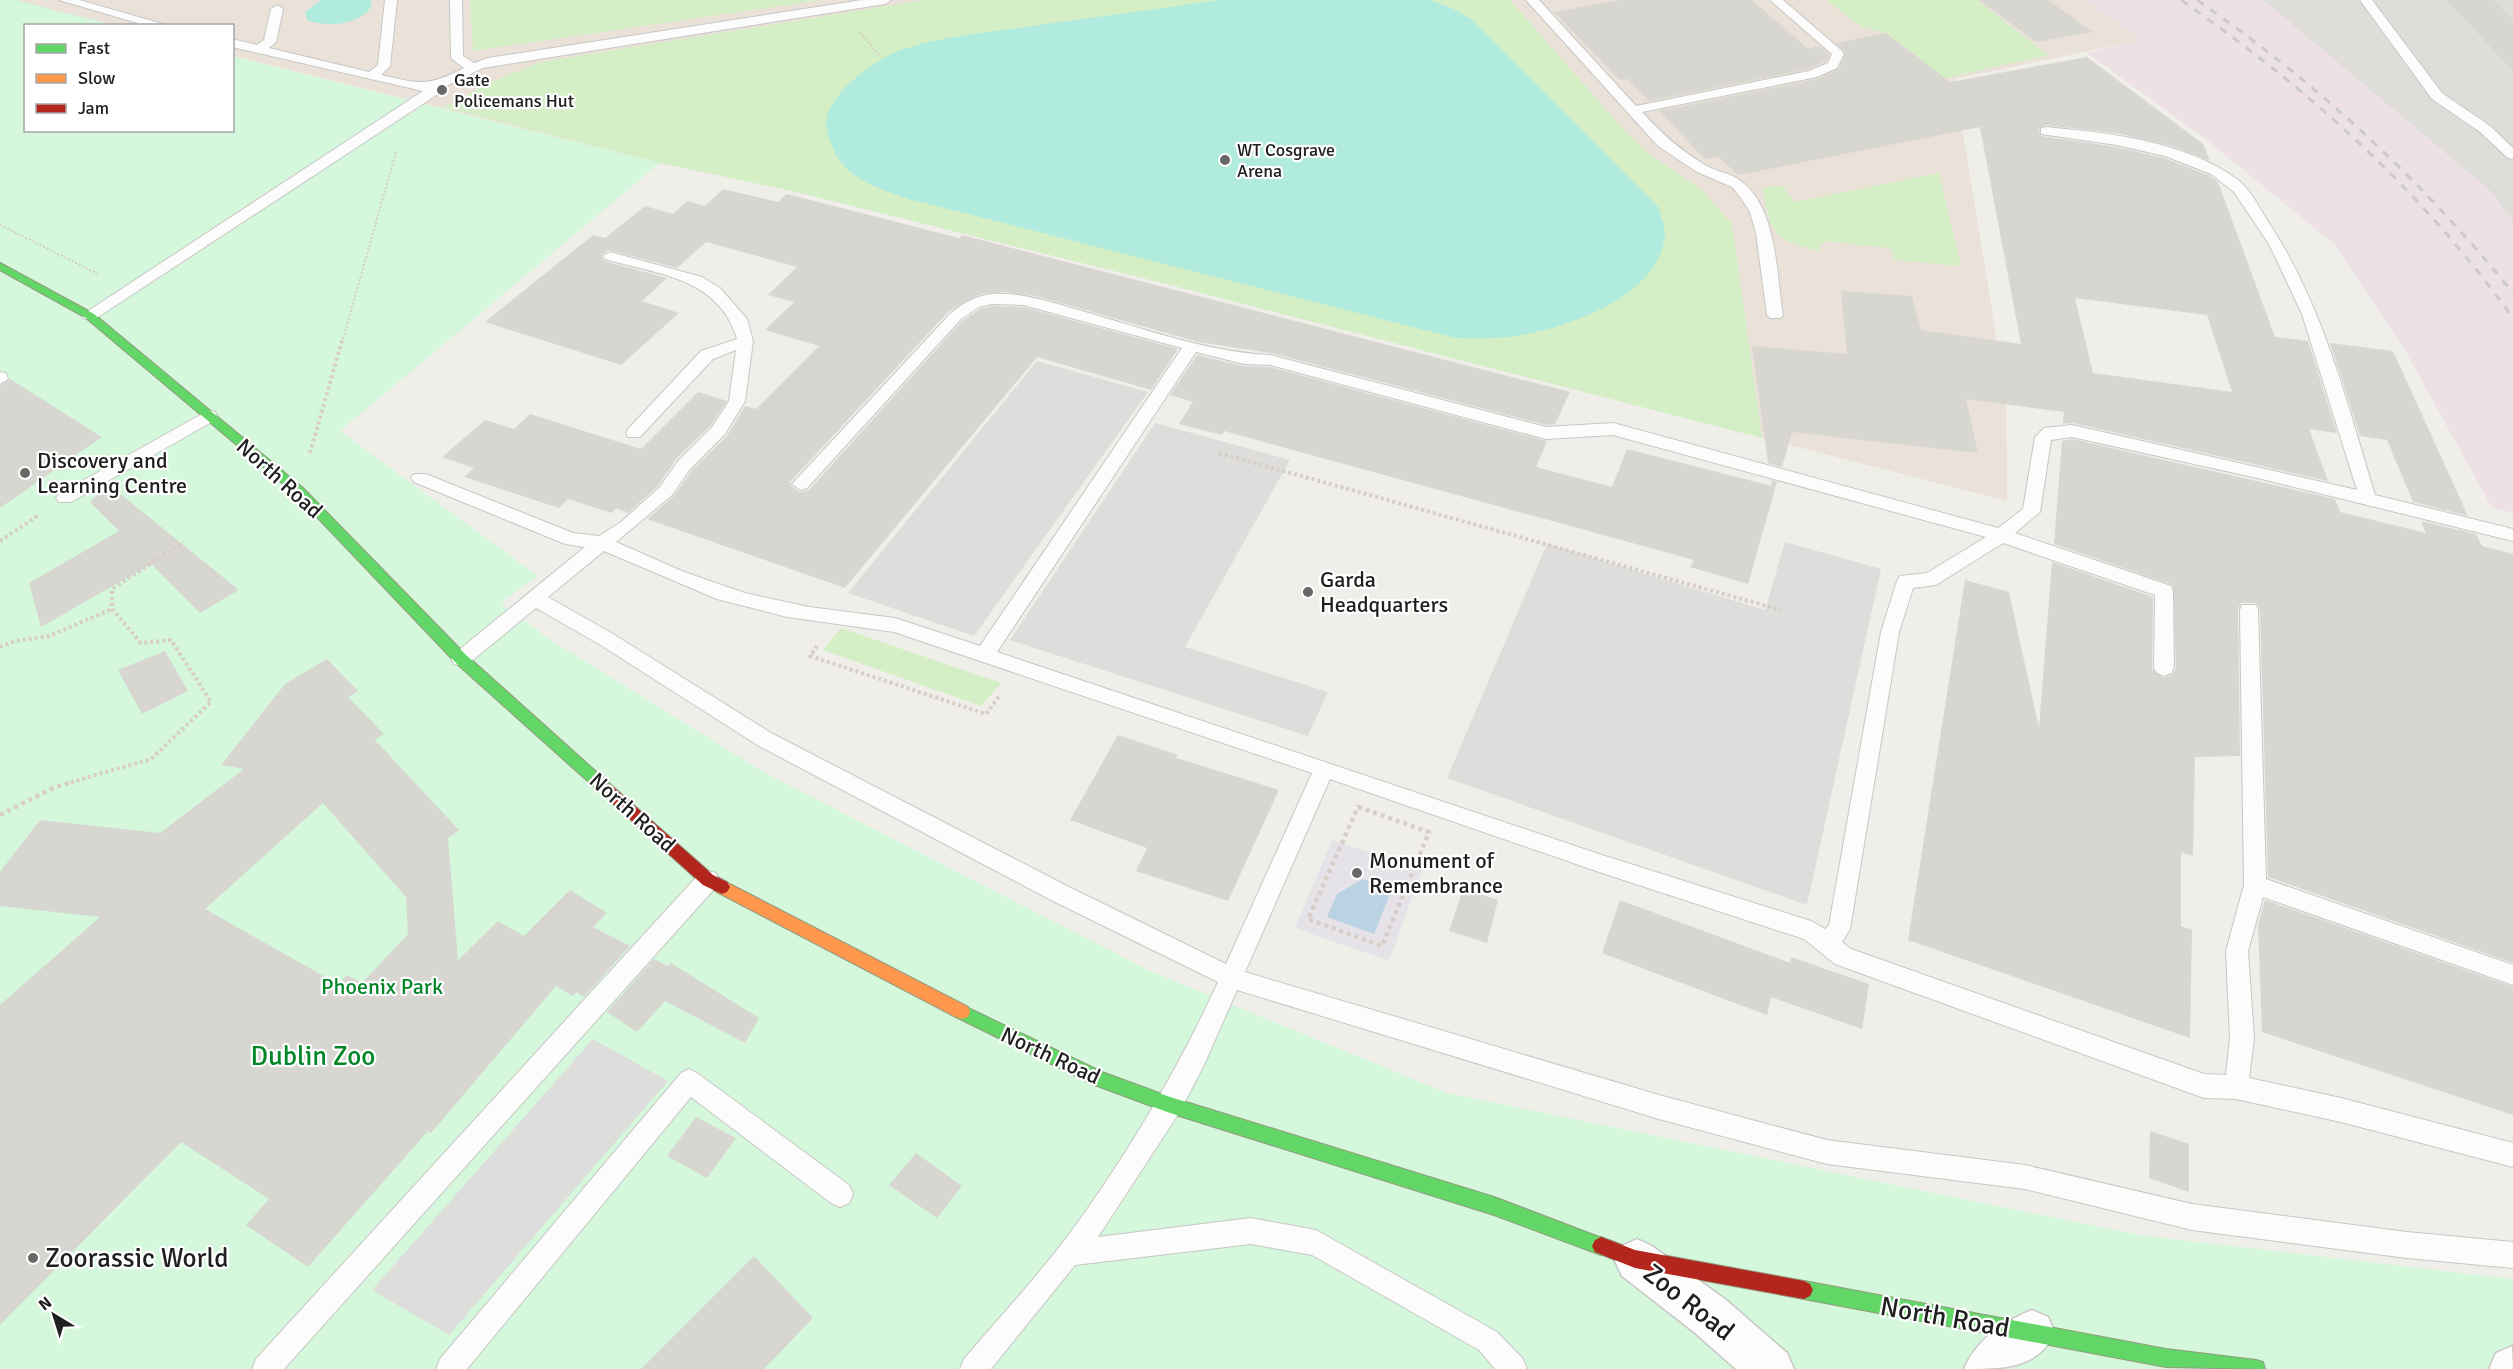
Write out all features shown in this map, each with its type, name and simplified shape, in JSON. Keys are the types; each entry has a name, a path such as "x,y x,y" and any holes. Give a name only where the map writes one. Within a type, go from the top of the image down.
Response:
{"street":[{"name":"North Road","path":"0,266 90,316 299,491 461,659 708,880 991,1027 1098,1078 1170,1105 1494,1206 1635,1259 2166,1358 2256,1369"},
{"name":"Zoo Road","path":"1635,1259 1710,1317 1770,1369"},
{"path":"1987,1369 1994,1360 2032,1334"}],"lane":[{"path":"65,0 156,24"},
{"path":"371,76 384,66 391,0"},
{"path":"456,0 456,58 472,67"},
{"path":"90,316 409,105 472,67 516,57 885,0"},
{"path":"1532,0 1663,143 1702,169 1737,184 1747,196 1757,212 1763,233 1775,315"},
{"path":"1634,110 1813,74 1833,65 1838,54 1826,41 1776,0"},
{"path":"2366,0 2438,96 2485,129 2513,155"},
{"path":"258,50 270,42 277,9"},
{"path":"234,44 420,88 438,87"},
{"path":"2046,131 2116,139 2212,169 2234,183 2277,242 2296,278 2320,342 2368,499"},
{"path":"461,659 602,543 627,526 666,490 684,465 719,430 736,402 742,376 745,341 739,319 715,291 697,280 610,256"},
{"path":"801,484 956,316 974,303 992,298 1023,300 1192,346 1244,359 1270,360 1546,433 1613,429 1977,527 2164,591 2164,668"},
{"path":"634,434 708,356 745,341"},
{"path":"985,654 1192,346"},
{"path":"65,498 209,416"},
{"path":"1827,944 1839,928 1890,632 1906,580 1930,580 2000,536 2031,512 2043,437 2050,432 2072,431 2513,535"},
{"path":"420,478 571,539 602,543 643,562 725,594 835,618 895,625 1023,666 1602,864 1811,931 1842,957 2204,1086 2236,1087 2341,1110 2513,1155"},
{"path":"534,598 606,639 766,740 1061,894 1232,978 1659,1107 1827,1152 2025,1177 2192,1217 2407,1245 2513,1255"},
{"path":"2236,1087 2242,1038 2237,951 2255,885 2249,610"},
{"path":"974,1369 1094,1222 1170,1105 1232,978 1324,769"},
{"path":"266,1369 708,880"},
{"path":"2255,885 2513,975"},
{"path":"450,1369 689,1081 840,1194"},
{"path":"1070,1253 1251,1231 1316,1243 1488,1341 1513,1369"}],"path":[{"path":"299,491 409,105"},
{"path":"0,225 100,275"},
{"path":"1219,453 1780,610"},
{"path":"0,541 65,498"},
{"path":"0,814 55,787 151,759 211,702 171,640 141,643 112,609 112,589 184,542"},
{"path":"0,647 15,641 49,636 112,609"},
{"path":"835,618 810,656 986,714 1023,666"},
{"path":"1358,807 1429,832 1413,867 1382,946 1308,919 1358,807"}],"shaded area":[{"path":"15,0 2084,0 2142,40 1954,79 2006,396 2007,501 1171,285 793,191 660,163 234,56 234,24 109,24"},
{"path":"2084,0 2263,0 2488,189 2513,220 2513,513 2492,508 2406,352 2334,244 2207,140 2087,53 2141,39"},
{"path":"2263,0 2513,0 2513,220 2488,189"},
{"path":"1037,361 1148,392 974,636 848,593"},
{"path":"1155,423 1290,460 1185,647 1328,692 1308,736 1010,640"},
{"path":"1785,542 1881,569 1807,905 1447,778 1547,544 1765,610"},
{"path":"1332,840 1422,870 1389,961 1295,928"},
{"path":"593,1039 668,1081 449,1335 372,1290"}],"green space":[{"name":"Phoenix Park","path":"0,0 15,0 109,24 24,24 24,132 234,132 234,56 660,163 340,431 538,576 500,603 554,642 767,774 1150,971 1447,1093 2139,1235 2513,1279 2513,1369 0,1369"},
{"path":"321,0 371,0 372,4 361,16 343,23 324,24 307,20 305,12"},
{"path":"470,0 821,0 473,51"},
{"name":"WT Cosgrave Arena","path":"925,0 1510,0 1623,129 1650,155 1702,190 1732,224 1762,438 1171,285 793,191 660,163 444,107 493,81 541,62"},
{"name":"WT Cosgrave Arena","path":"1220,0 1429,0 1450,7 1471,19 1658,207 1665,233 1660,255 1648,275 1630,291 1585,317 1516,336 1456,338 909,199 880,189 856,176 838,158 832,146 827,130 827,117 841,92 866,70 904,49 964,35"},
{"path":"1826,0 1977,0 2048,55 1945,78 1886,33 1862,27"},
{"path":"1939,173 1961,266 1895,260 1890,248 1824,241 1818,251 1803,247 1782,238 1776,232 1768,215 1762,188 1782,186 1795,202"},
{"path":"841,628 1001,683 981,706 823,650"}],"water":[{"path":"1363,879 1392,889 1374,934 1327,917 1337,894"}],"building":[{"path":"1621,0 1752,0 1808,49 1820,46 1829,55 1826,61 1808,69 1649,101 1628,79 1620,80 1554,12"},
{"path":"1979,0 2048,0 2093,32 2036,42"},
{"path":"2447,0 2494,0 2513,20 2513,71"},
{"path":"1886,33 1950,82 2087,57 2203,144 2210,161 2172,146 2121,134 2046,125 2039,128 2041,136 2117,147 2164,158 2210,176 2218,182 2275,337 2308,341 2337,433 2309,429 2328,481 2073,423 2063,424 2064,412 1966,399 1978,453 1792,432 1782,467 1768,463 1752,346 1847,354 1841,291 1912,296 1921,330 2021,344 1980,127 1738,175 1719,157 1705,159 1659,111 1818,79 1839,69 1846,53 1836,43","holes":["2075,298 2207,315 2232,392 2093,373"]},
{"path":"723,189 778,202 787,194 959,238 962,235 1570,392 1555,424 1546,425 1271,353 1198,342 1036,296 1003,292 980,294 949,311 790,482 791,486 800,492 809,490 962,321 980,309 992,306 1023,307 1178,349 1151,390 1037,357 845,588 647,519 673,497 692,470 727,436 745,406 756,409 819,346 765,330 794,302 768,295 797,267 706,242 677,268 609,250 601,255 604,261 667,278 642,301 679,313 621,365 485,322 593,235 605,238 645,206 673,214 687,201 705,206"},
{"path":"2330,343 2393,351 2468,516 2413,502 2387,440 2360,436"},
{"path":"1197,355 1243,366 1270,367 1547,441 1536,467 1612,487 1627,449 1772,486 1771,480 1777,482 1748,584 1690,567 1694,560 1224,431 1222,435 1179,424 1193,402 1170,395"},
{"name":"Discovery and Learning Centre","path":"10,379 102,437 0,508 0,386"},
{"path":"698,392 727,401 711,425 676,459 658,486 628,513 616,508 612,513 568,499 559,508 464,477 474,468 442,457 485,420 514,429 530,414 641,449"},
{"path":"2072,439 2335,499 2340,512 2426,533 2421,521 2476,534 2482,546 2513,554 2513,963 2268,877 2260,610 2256,603 2241,603 2238,610 2240,756 2195,757 2193,856 2181,852 2181,926 2192,930 2190,1038 1908,940 1965,580 2009,592 2039,728 2052,562 2153,597 2152,669 2163,678 2172,675 2176,669 2173,585 2054,544 2062,441"},
{"path":"107,484 239,590 200,613 151,564 41,627 29,583 119,531 90,502"},
{"path":"165,651 188,691 142,714 118,670"},
{"path":"327,659 358,691 348,697 384,734 375,740 459,830 448,838 458,960 498,921 524,936 570,890 607,913 593,927 630,946 584,997 576,992 573,996 556,986 431,1133 428,1131 308,1267 246,1225 269,1199 181,1142 0,1325 0,1005 100,917 0,906 0,872 40,820 160,833 244,769 221,765 285,684","holes":["323,803 406,897 408,934 362,983 347,975 338,984 205,909"]},
{"path":"1118,735 1178,755 1176,758 1279,790 1228,901 1136,871 1147,848 1070,820"},
{"path":"1463,889 1498,900 1487,943 1449,931"},
{"path":"1620,900 1790,963 1791,957 1869,984 1862,1029 1771,997 1767,1015 1602,953"},
{"path":"2265,900 2513,987 2513,1115 2262,1032 2258,925"},
{"path":"654,959 668,966 671,963 759,1018 745,1043 665,1001 637,1032 607,1012"},
{"path":"696,1117 736,1138 707,1178 667,1156"},
{"path":"2150,1131 2189,1144 2189,1192 2149,1178"},
{"path":"916,1153 962,1186 937,1218 889,1185"},
{"path":"754,1256 813,1318 764,1369 641,1369"}],"railway":[{"path":"2181,0 2275,70 2361,145 2440,227 2513,318"},
{"path":"2197,0 2284,65 2366,135 2442,211 2513,293"}],"traffic: fast":[{"path":"0,266 90,316 299,491 461,659 606,789"},
{"path":"962,1012 1098,1078 1170,1105 1494,1206 1601,1246"},
{"path":"1804,1290 2166,1358 2256,1369"}],"traffic: slow":[{"path":"722,887 962,1012"}],"traffic: jam":[{"path":"606,789 708,880 722,887"},
{"path":"1601,1246 1635,1259 1804,1290"}],"place":[{"name":"Gate Policemans Hut","path":"442,90"},
{"name":"WT Cosgrave Arena","path":"1225,160"},
{"name":"Discovery and Learning Centre","path":"25,473"},
{"name":"Garda Headquarters","path":"1308,592"},
{"name":"Monument of Remembrance","path":"1357,873"},
{"name":"Zoorassic World","path":"33,1258"}],"park label":[{"name":"Dublin Zoo","path":"313,1056"}]}
